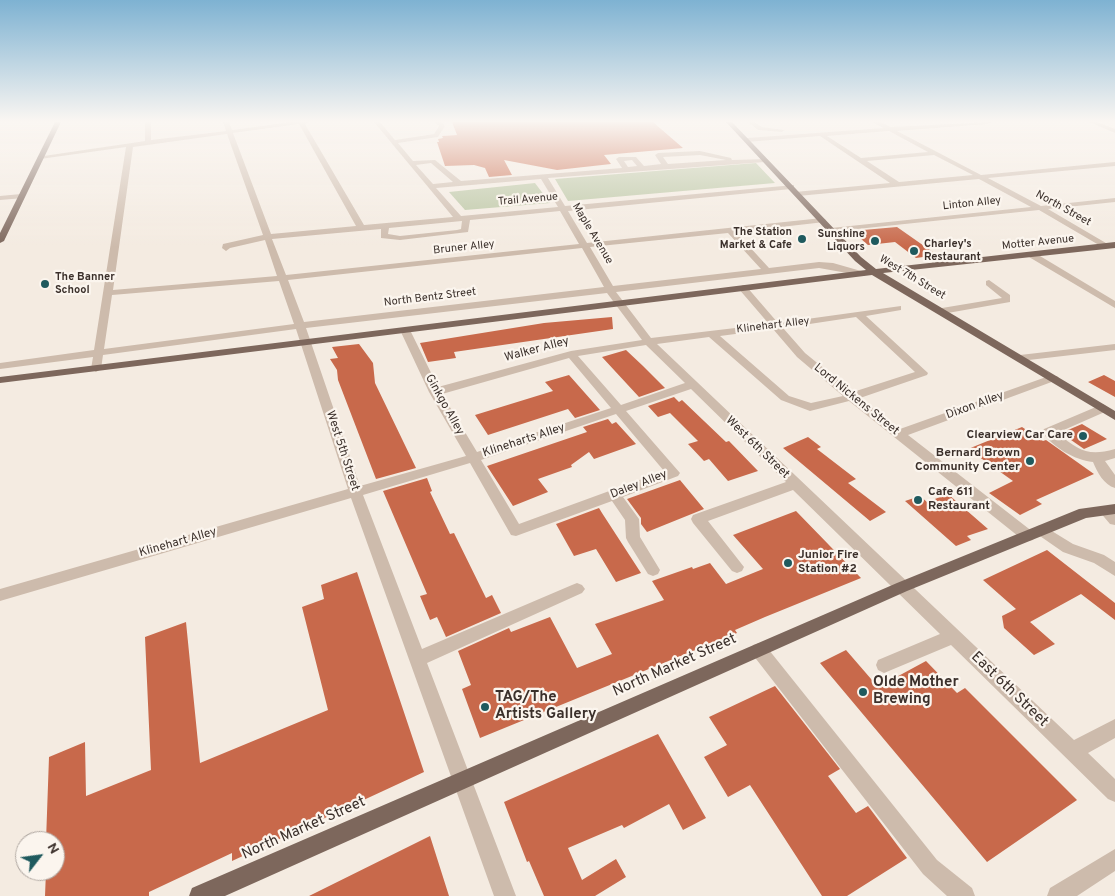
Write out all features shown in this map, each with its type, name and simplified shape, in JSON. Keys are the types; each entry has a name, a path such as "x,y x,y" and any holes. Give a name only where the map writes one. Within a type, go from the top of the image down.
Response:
{"main road":[{"path":"0,241 37,164"},
{"name":"West 7th Street","path":"769,164 869,273 942,311 1115,416"},
{"name":"Motter Avenue","path":"869,273 1111,246"},
{"path":"0,380 869,273"},
{"name":"North Market Street","path":"200,896 902,587 1084,513 1112,513"}],"street":[{"path":"96,369 127,164"},
{"name":"West 5th Street","path":"241,164 299,326 355,492 505,896"},
{"path":"325,164 361,227"},
{"path":"385,225 384,236 400,238 464,230 462,218 413,164"},
{"path":"436,164 460,184"},
{"path":"623,164 627,170"},
{"path":"639,164 642,168"},
{"path":"431,186 708,164"},
{"path":"866,164 898,185"},
{"name":"North Street","path":"955,164 1111,246"},
{"path":"798,194 1115,164"},
{"name":"Maple Avenue","path":"544,178 586,246 618,303"},
{"name":"Trail Avenue","path":"226,248 226,246 233,243 267,237 791,187"},
{"path":"0,198 21,196"},
{"name":"Linton Alley","path":"831,230 1115,200"},
{"name":"Bruner Alley","path":"108,293 281,278 822,220"},
{"path":"730,230 767,271"},
{"path":"1032,255 1115,305"},
{"name":"North Bentz Street","path":"0,366 299,326 825,264 869,273"},
{"path":"942,311 1007,300 1007,297 989,284"},
{"name":"Lord Nickens Street","path":"743,288 801,355 898,434 1035,533 1099,559 1115,570"},
{"name":"West 6th Street","path":"618,303 648,341 902,587"},
{"name":"Klinehart Alley","path":"648,341 776,326 898,308"},
{"path":"711,333 784,398 810,407 852,397 923,373 858,314"},
{"name":"Ginkgo Alley","path":"405,330 434,392 516,531"},
{"name":"Walker Alley","path":"434,392 571,354 648,341"},
{"path":"1020,358 1115,347"},
{"name":"Daley Alley","path":"516,531 673,474 571,354"},
{"name":"Dixon Alley","path":"898,434 1053,378"},
{"name":"Klineharts Alley","path":"355,492 473,458 692,385"},
{"path":"1103,408 1048,432 1079,454 1088,458 1098,459 1115,453"},
{"path":"1098,459 1102,469 1115,483"},
{"path":"737,567 698,519 795,484"},
{"name":"Klinehart Alley","path":"0,594 355,492"},
{"path":"616,494 632,519 633,538 654,570"},
{"name":"East 6th Street","path":"902,587 1115,792"},
{"path":"417,659 577,589"},
{"path":"884,665 954,636"},
{"path":"759,650 930,867 964,896"},
{"path":"1073,751 1115,728"},
{"path":"1058,896 1115,859"}],"green space":[{"path":"757,164 775,183 568,201 555,179"},
{"path":"535,183 550,203 465,210 449,192"}],"building":[{"path":"444,164 506,164 512,175 489,177 485,168 474,165 445,166"},
{"path":"524,164 611,164 557,170"},
{"path":"897,227 937,255 916,258 895,242 868,245 852,231"},
{"path":"612,317 613,329 454,352 456,358 428,362 420,343 544,323"},
{"path":"359,344 373,363 375,383 416,468 376,479 338,380 337,370 330,359 338,358 332,347"},
{"path":"626,350 665,388 639,397 602,357"},
{"path":"569,375 600,410 575,418 568,409 488,435 475,415 553,391 545,382"},
{"path":"1104,375 1115,381 1115,397 1088,382"},
{"path":"674,397 679,402 682,400 726,442 729,441 758,471 728,481 709,459 704,461 688,444 698,441 670,413 658,417 648,406"},
{"path":"608,419 612,424 616,422 636,444 594,459 589,452 571,465 572,467 538,479 548,492 513,506 487,466 587,432 583,427"},
{"name":"Clearview Car Care","path":"1082,424 1107,439 1084,449 1061,433"},
{"name":"Bernard Brown Community Center","path":"1022,427 1043,441 1046,440 1094,474 1036,500 1042,504 1020,515 989,493 1013,481 968,449"},
{"path":"808,437 821,447 817,449 856,479 848,483 886,512 870,521 783,448"},
{"path":"427,478 432,491 430,492 450,534 454,533 486,598 492,595 501,613 446,637 437,617 430,620 420,596 427,594 383,491"},
{"path":"680,480 704,509 647,532 641,524 641,518 627,499"},
{"path":"948,494 988,529 967,536 971,540 956,546 905,501 920,496 927,502"},
{"path":"599,508 641,573 616,582 596,549 574,556 556,524"},
{"path":"796,511 861,578 735,630 737,633 480,738 462,689 471,685 458,651 509,628 511,632 550,617 577,668 612,654 595,624 664,600 652,581 692,567 693,569 710,563 726,584 763,569 733,535"},
{"path":"1047,550 1115,603 1115,620 1081,594 1030,622 1055,644 1034,655 1004,628 1002,616 1016,609 983,580"},
{"path":"357,572 424,772 232,861 232,853 149,892 149,896 45,896 46,881 65,881 65,831 46,831 49,757 85,742 86,796 151,770 145,637 186,622 200,763 328,710 302,607 324,599 321,585"},
{"path":"846,650 878,687 926,661 957,693 965,688 1077,800 987,862 820,663"},
{"path":"775,686 840,769 828,776 856,813 868,806 907,858 847,896 822,896 750,785 728,797 704,757 727,745 709,717"},
{"path":"658,734 706,818 683,830 669,804 624,828 622,825 568,848 582,880 616,859 626,877 595,896 544,896 529,861 527,862 504,802"},
{"path":"430,836 449,896 309,896"}],"place":[{"name":"The Station Market & Cafe","path":"802,239"},
{"name":"Sunshine Liquors","path":"875,241"},
{"name":"Charley's Restaurant","path":"914,251"},
{"name":"The Banner School","path":"45,284"},
{"name":"Clearview Car Care","path":"1083,436"},
{"name":"Bernard Brown Community Center","path":"1030,461"},
{"name":"Cafe 611 Restaurant","path":"918,500"},
{"name":"Junior Fire Station #2","path":"788,563"},
{"name":"Olde Mother Brewing","path":"863,692"},
{"name":"TAG/The Artists Gallery","path":"485,707"}]}
